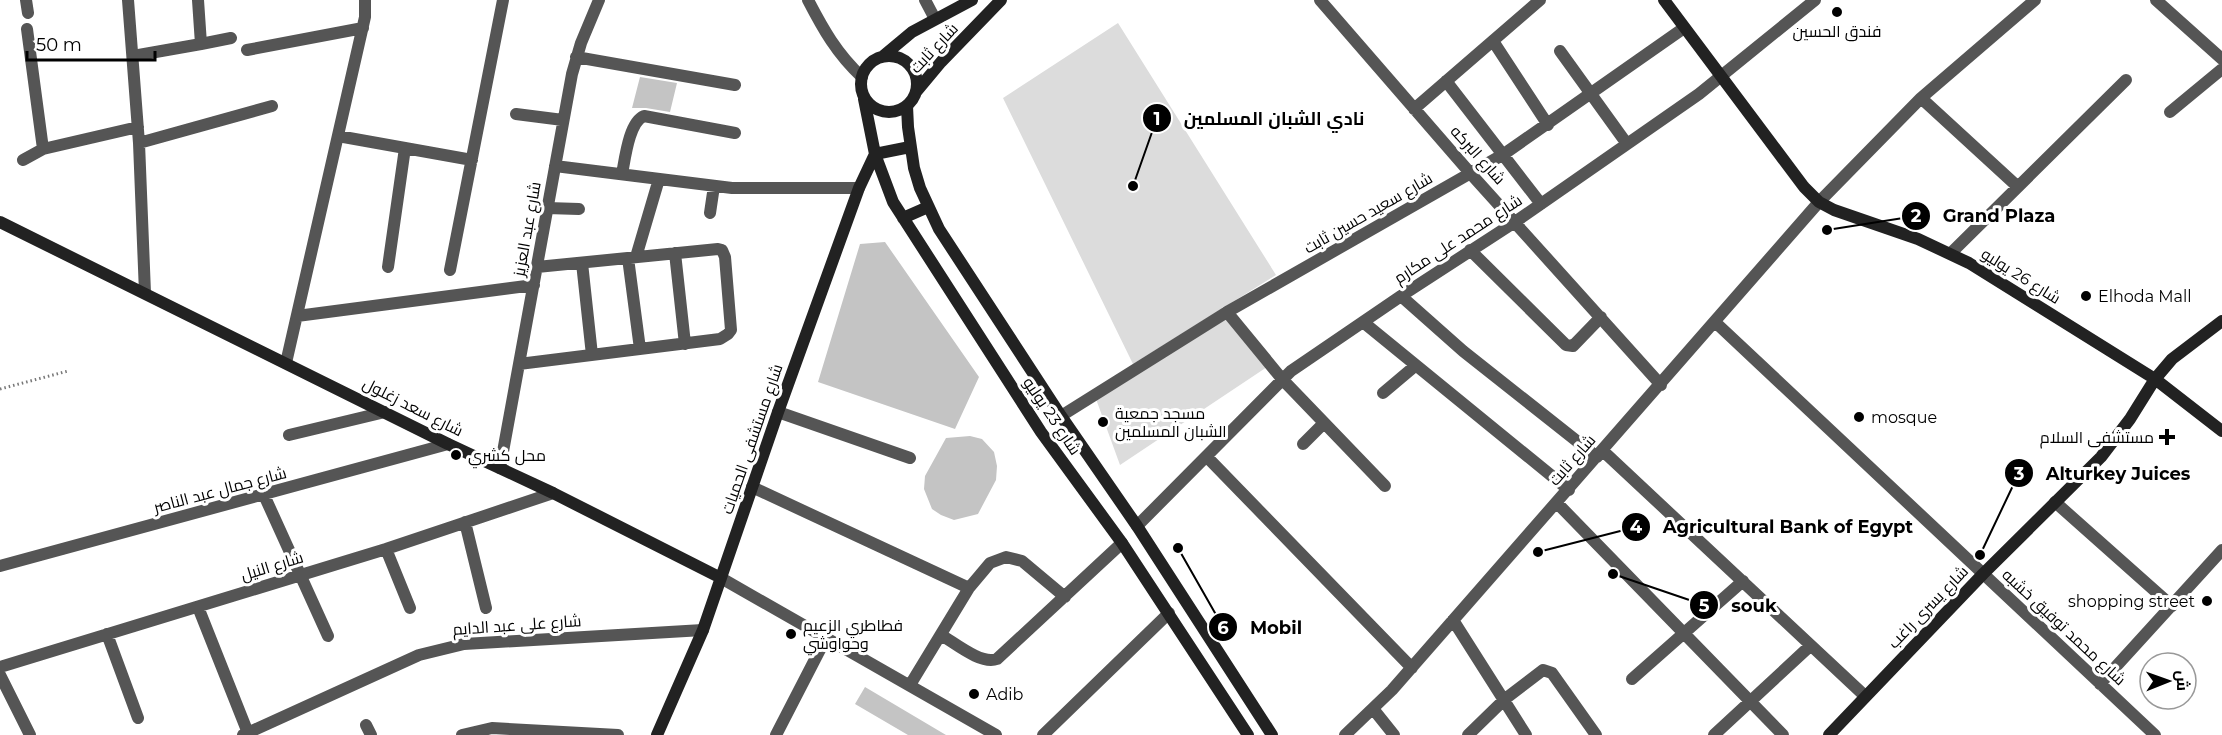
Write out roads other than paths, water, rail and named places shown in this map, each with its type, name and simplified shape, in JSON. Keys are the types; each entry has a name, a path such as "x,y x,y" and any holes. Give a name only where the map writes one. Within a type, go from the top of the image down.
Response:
{"main road":[{"name":"شارع ثابت","path":"882,57 907,36 972,0"},
{"name":"شارع ثابت","path":"916,93 941,62 1001,0"},
{"name":"شارع 26 يوليو","path":"1664,0 1804,188 1819,202 1834,210 1951,253 2155,379 2222,431"},
{"path":"882,57 899,58 912,68 916,76 916,93 908,106 900,110 884,112 876,110 864,99 860,84 862,77 869,64 882,57"},
{"name":"شارع 23 يوليو","path":"864,99 875,154 893,202 1041,432 1122,543 1248,735"},
{"name":"شارع 23 يوليو","path":"908,106 910,147 920,188 939,229 1061,416 1137,526 1272,735"},
{"path":"875,154 910,147"},
{"name":"شارع مستشفى الحميات","path":"657,735 703,630 778,412 859,189 875,154"},
{"path":"903,218 928,207"},
{"name":"شارع سعد زغلول","path":"0,222 447,444 553,493 721,578"},
{"name":"شارع يسرى راغب","path":"1829,735 1983,574 2100,457 2115,439 2155,379 2182,350 2222,321"}],"street":[{"path":"26,0 28,14"},
{"path":"128,0 139,143 145,293"},
{"path":"198,0 201,44"},
{"path":"286,363 363,28 365,0"},
{"path":"450,270 503,0"},
{"name":"شارع عبد العزيز","path":"500,468 562,120 576,57 599,0"},
{"path":"808,0 832,43 846,62 862,77"},
{"path":"926,0 935,19"},
{"name":"شارع البركه","path":"1320,0 1471,174 1661,385"},
{"path":"1414,109 1540,0"},
{"name":"شارع محمد على مكارم","path":"1137,526 1282,379 1401,296 1515,222 1722,77 1815,0"},
{"path":"2156,0 2222,59"},
{"name":"شارع ثابت","path":"1345,735 1374,710 1412,668 1819,202 1921,98 2032,1"},
{"path":"247,50 363,28"},
{"name":"شارع سعيد حسين ثابت","path":"1061,416 1227,312 1504,154 1684,28"},
{"path":"27,29 43,148"},
{"path":"133,56 231,38"},
{"path":"1493,41 1548,125"},
{"path":"1560,51 1627,144"},
{"path":"576,57 735,85"},
{"path":"2170,112 2222,69"},
{"path":"1951,253 2126,80"},
{"path":"1446,81 1541,204"},
{"path":"1921,98 2018,187"},
{"path":"139,143 272,106"},
{"path":"516,114 562,120"},
{"path":"622,174 633,125 644,116 735,133"},
{"path":"24,160 43,148 138,127"},
{"path":"338,135 472,160"},
{"path":"388,267 405,148"},
{"path":"555,166 714,186 765,189 859,189"},
{"path":"640,349 632,257 659,179"},
{"path":"710,213 714,186"},
{"path":"547,208 579,209"},
{"path":"519,364 724,338 731,325 724,254 714,248 537,267"},
{"path":"1470,250 1566,345 1573,346 1600,317"},
{"path":"675,253 686,344"},
{"path":"582,262 592,355"},
{"path":"297,316 534,285"},
{"path":"1401,296 1463,351 1600,454 1743,581 1865,696"},
{"path":"1227,312 1282,379 1385,486"},
{"path":"1363,322 1569,490"},
{"name":"شارع محمد توفيق خشبه","path":"1715,322 2155,735"},
{"path":"1383,393 1415,366"},
{"path":"289,435 385,412"},
{"path":"778,412 910,458"},
{"path":"1303,444 1324,423"},
{"name":"شارع جمال عبد الناصر","path":"0,566 447,444"},
{"path":"1207,457 1412,668"},
{"path":"752,487 969,588"},
{"name":"شارع النيل","path":"0,667 386,549 553,493"},
{"path":"264,495 328,636"},
{"path":"2055,502 2172,606"},
{"path":"1557,503 1783,735"},
{"path":"465,522 486,608"},
{"path":"941,635 982,659 992,661 1002,657 1122,543"},
{"path":"386,549 410,608"},
{"path":"2100,684 2222,550"},
{"path":"910,685 969,588 990,562 1006,557 1023,561 1065,597"},
{"name":"شارع سعد زغلول","path":"721,578 996,735"},
{"path":"1632,679 1743,581"},
{"path":"198,606 246,734"},
{"path":"1043,735 1169,613"},
{"path":"1453,620 1526,735"},
{"name":"شارع على عبد الدايم","path":"246,734 419,655 449,646 703,630"},
{"path":"106,634 138,718"},
{"path":"776,735 826,638"},
{"path":"1714,735 1810,646"},
{"path":"1468,735 1505,699 1538,672 1548,670 1596,735"},
{"path":"0,675 28,734"},
{"path":"1374,710 1394,735"},
{"path":"462,735 492,728 618,735"}],"place":[{"name":"فندق الحسين","path":"1837,12"},
{"name":"نادي الشبان المسلمين","path":"1133,186"},
{"name":"Grand Plaza","path":"1827,230"},
{"name":"Elhoda Mall","path":"2086,296"},
{"name":"mosque","path":"1859,417"},
{"name":"مسجد جمعية الشبان المسلمين","path":"1103,422"},
{"name":"مستشفى السلام","path":"2167,437"},
{"name":"محل كشري","path":"456,455"},
{"name":"Mobil","path":"1178,548"},
{"name":"Agricultural Bank of Egypt","path":"1538,552"},
{"name":"Alturkey Juices","path":"1980,555"},
{"name":"souk","path":"1613,574"},
{"name":"shopping street","path":"2207,601"},
{"name":"فطاطري الزعيم وحواوشي","path":"791,634"},
{"name":"Adib","path":"974,694"}]}
